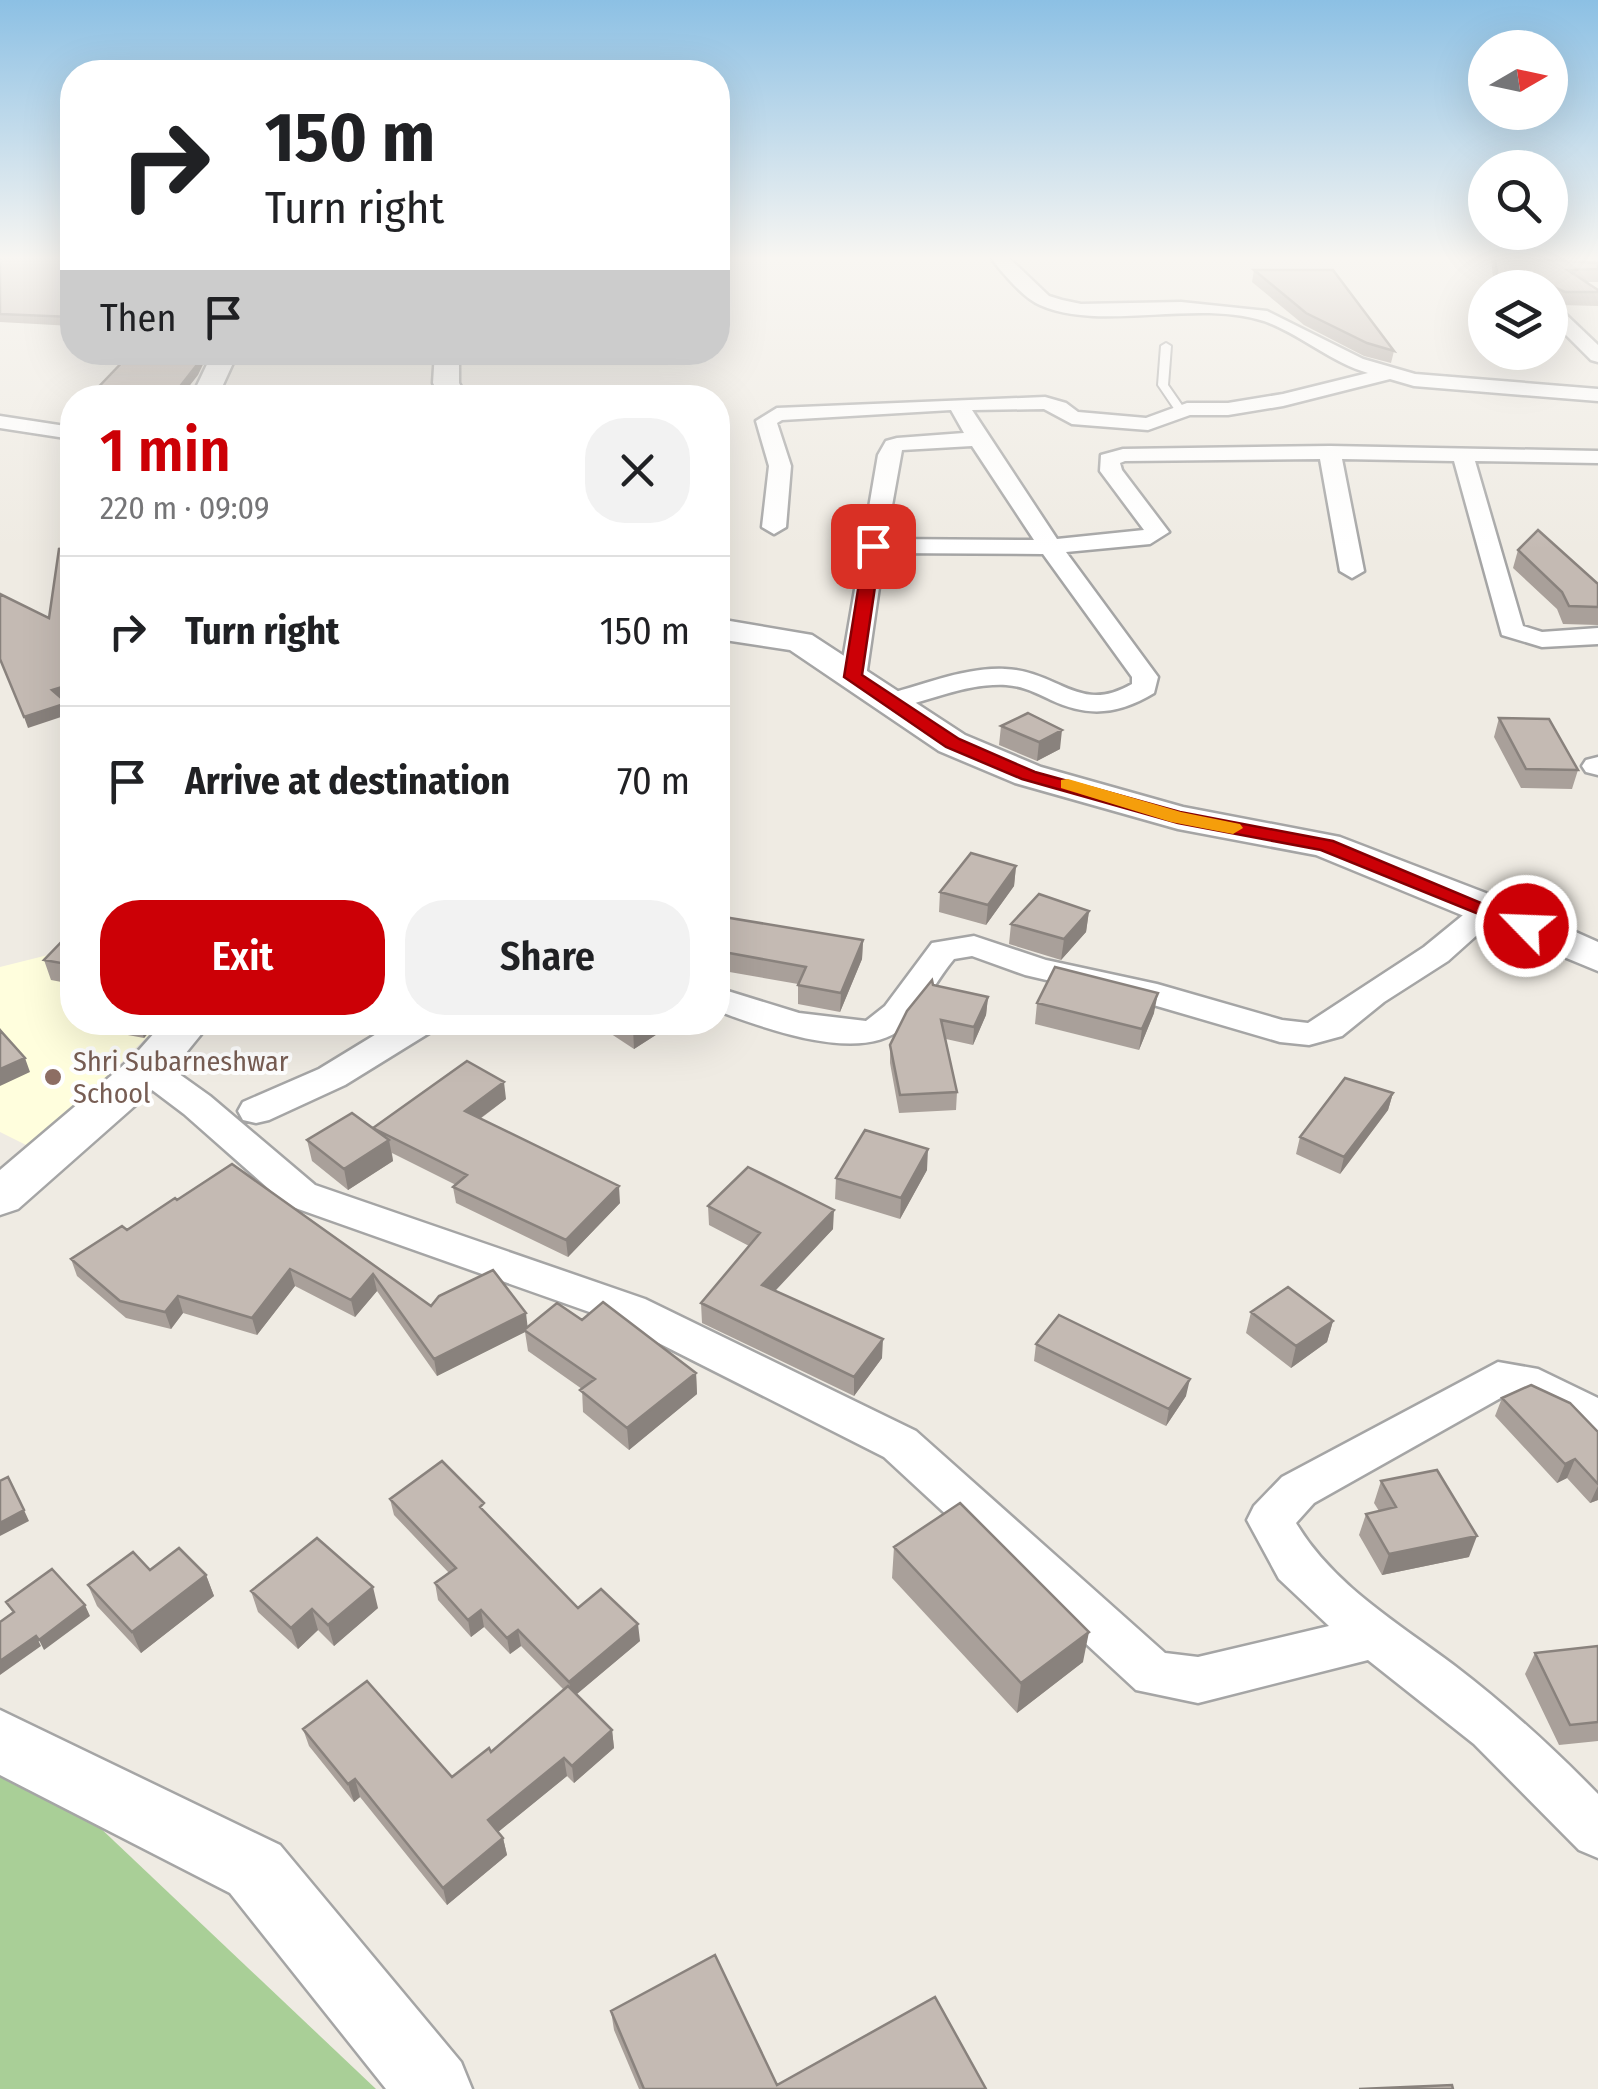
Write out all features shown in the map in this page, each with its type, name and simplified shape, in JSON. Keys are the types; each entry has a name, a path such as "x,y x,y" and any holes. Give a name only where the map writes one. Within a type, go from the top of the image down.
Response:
{"street":[{"path":"1340,354 1386,374 1414,380 1595,397"},
{"path":"774,527 780,466 766,420 777,414 1045,403 1059,407 1072,418 1148,424 1164,421 1181,411 1283,400 1386,374"},
{"path":"891,702 1006,677 1032,682 1072,702 1092,706 1112,703 1145,687 1145,676 1050,547 958,404"},
{"path":"0,422 60,431"},
{"path":"853,677 873,546 894,446 904,442 978,439"},
{"path":"873,546 1050,547 1150,537 1158,532 1112,471 1109,460 1145,454 1330,452 1598,457"},
{"path":"1330,452 1352,571"},
{"path":"1463,455 1511,630 1520,637 1540,639 1598,636"},
{"path":"730,630 800,642 952,743 1028,776 1178,818 1326,845 1490,909 1598,958"},
{"path":"730,1002 852,1033 876,1031 896,1014 944,950 974,946 1037,968 1157,995 1280,1032 1309,1034 1330,1028 1372,995 1436,954 1490,909"},
{"path":"0,1196 148,1069 178,1035"},
{"path":"256,1111 332,1077 401,1035"},
{"path":"148,1069 197,1105 301,1195 630,1310 900,1444 1153,1674 1198,1680 1374,1637"},
{"path":"1598,1418 1524,1381 1498,1378 1298,1490 1270,1520 1296,1565 1374,1637 1425,1670 1538,1767 1598,1832"},
{"path":"0,1741 255,1869 434,2089"}],"lane":[{"path":"1165,354 1163,386 1181,411"}],"shaded area":[{"name":"Shri Subarneshwar School","path":"60,952 60,1035 149,1035 34,1149 0,1132 0,967"}],"green space":[{"path":"0,1733 376,2089 0,2089"}],"building":[{"path":"120,365 196,365 181,385 100,385"},
{"path":"1538,530 1598,584 1598,607 1569,606 1562,592 1518,550"},
{"path":"59,549 60,688 52,690 60,697 60,705 24,717 0,659 0,594 49,618"},
{"path":"1028,713 1062,730 1039,742 1001,726"},
{"path":"1499,718 1549,719 1578,770 1526,769"},
{"path":"971,853 1016,866 988,905 940,892"},
{"path":"1039,894 1089,911 1064,939 1011,924"},
{"path":"730,918 863,940 841,993 798,985 806,967 730,953"},
{"path":"60,943 60,963 44,960"},
{"path":"1055,967 1158,993 1142,1029 1037,1003"},
{"path":"932,980 933,985 988,997 974,1027 941,1020 957,1092 900,1095 890,1045 907,1011"},
{"path":"0,1030 25,1058 0,1069"},
{"path":"467,1061 504,1082 465,1111 619,1186 566,1240 453,1187 467,1175 373,1128"},
{"path":"1345,1078 1393,1093 1344,1157 1300,1137"},
{"path":"352,1113 389,1140 344,1169 307,1140"},
{"path":"865,1130 928,1149 901,1198 836,1178"},
{"path":"232,1164 431,1306 439,1296 493,1270 526,1313 434,1359 373,1274 351,1300 290,1269 252,1318 178,1296 165,1312 120,1301 71,1259 122,1226 127,1230"},
{"path":"748,1167 834,1210 762,1285 883,1339 854,1377 701,1303 760,1233 708,1206"},
{"path":"1288,1287 1333,1321 1296,1346 1251,1312"},
{"path":"603,1302 696,1373 627,1428 580,1390 595,1379 524,1330 557,1303 582,1320"},
{"path":"1059,1315 1190,1379 1169,1409 1036,1344"},
{"path":"1531,1385 1570,1403 1598,1432 1598,1484 1575,1459 1565,1464 1502,1398"},
{"path":"442,1461 484,1503 480,1507 578,1608 601,1589 638,1624 569,1682 518,1630 507,1638 481,1610 468,1620 435,1583 456,1568 390,1499"},
{"path":"1437,1470 1477,1536 1389,1554 1366,1514 1396,1507 1381,1481"},
{"path":"8,1477 24,1510 0,1523 0,1481"},
{"path":"960,1503 1089,1632 1021,1683 894,1547"},
{"path":"317,1538 373,1587 328,1625 312,1609 291,1628 251,1591"},
{"path":"179,1548 206,1575 132,1632 88,1585 133,1552 150,1570"},
{"path":"52,1569 85,1605 39,1640 36,1636 0,1661 0,1622 14,1612 6,1602"},
{"path":"1598,1646 1598,1722 1570,1725 1535,1653"},
{"path":"367,1681 452,1777 489,1748 491,1752 568,1686 612,1730 572,1766 564,1758 488,1820 503,1838 443,1888 355,1779 348,1784 303,1729"},
{"path":"715,1955 777,2085 935,1997 986,2089 644,2089 611,2011"},
{"path":"1452,2085 1453,2089 1359,2089"}],"slow traffic":[{"path":"1068,784 1178,818 1233,828"}],"place":[{"name":"Shri Subarneshwar School","path":"53,1077"}],"route":[{"path":"873,546 853,677 952,743 1028,776 1178,818 1326,845 1526,926"}]}
